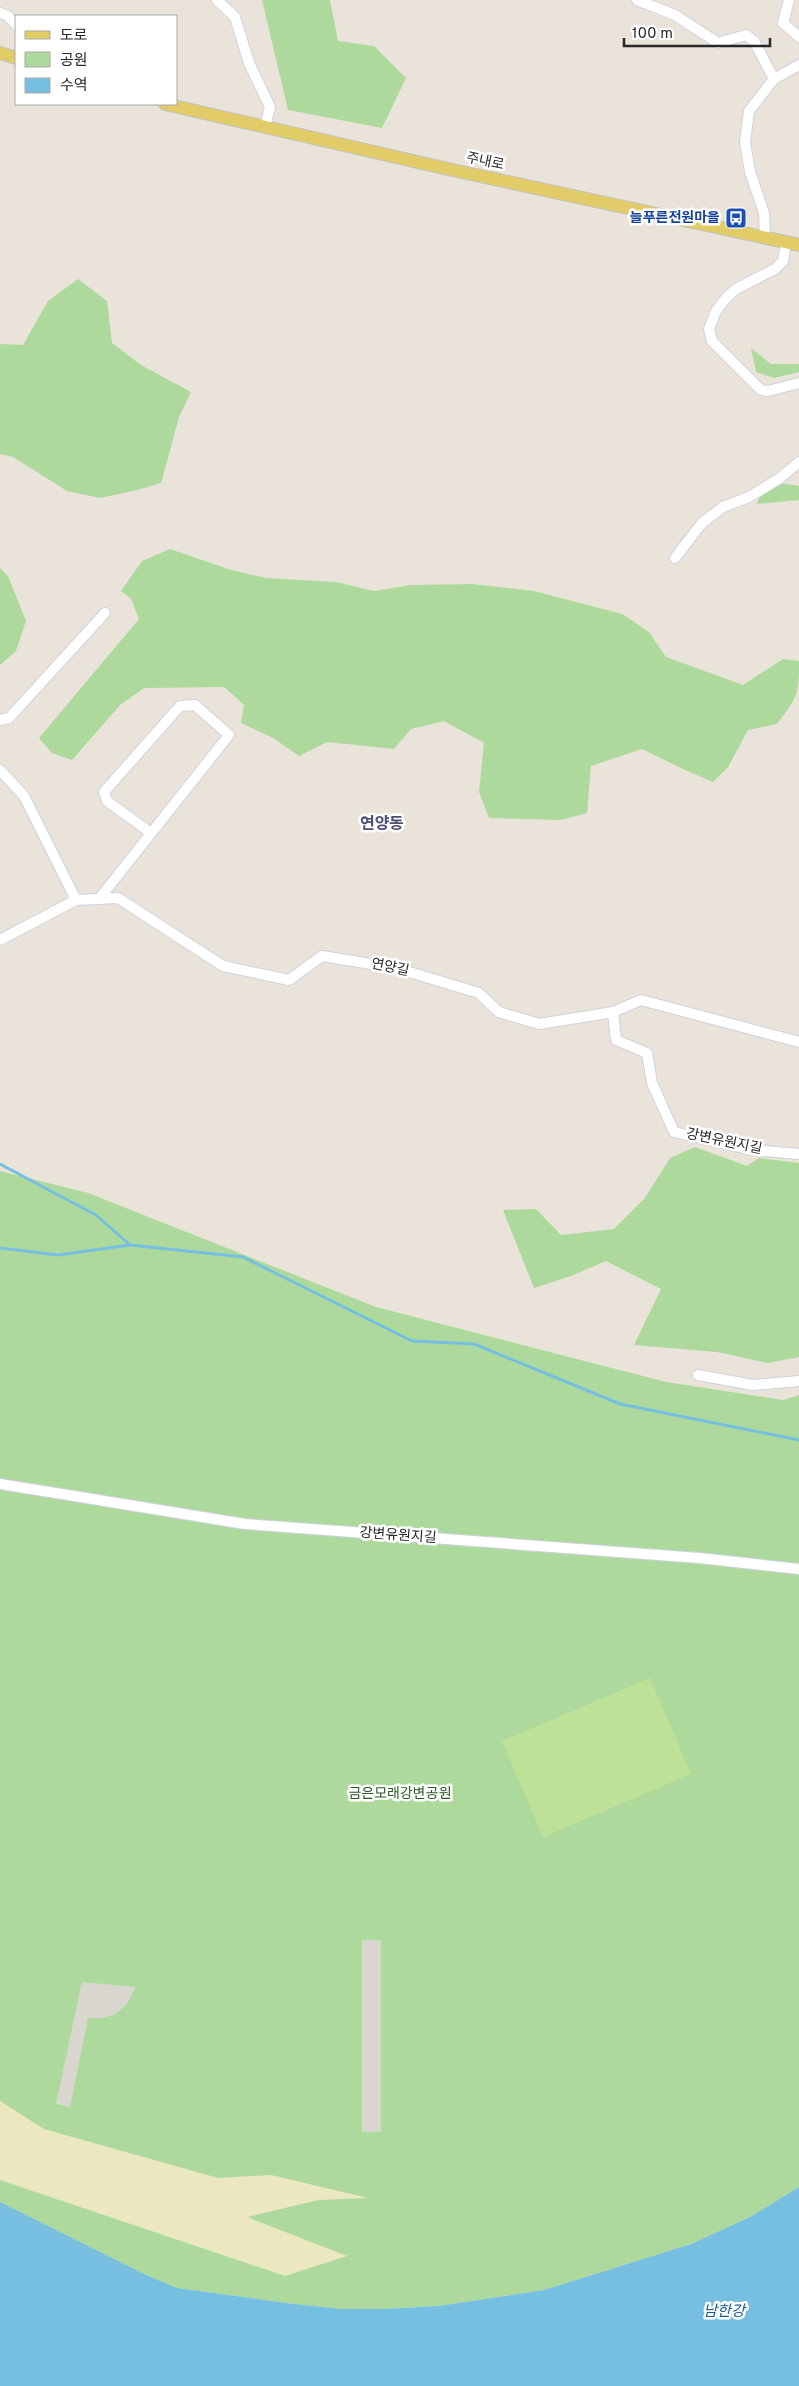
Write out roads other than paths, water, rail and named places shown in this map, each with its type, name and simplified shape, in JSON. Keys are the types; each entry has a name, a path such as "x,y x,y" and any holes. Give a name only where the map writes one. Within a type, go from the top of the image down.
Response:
{"main road":[{"path":"0,53 15,58"},
{"name":"주내로","path":"169,105 799,245"}],"street":[{"path":"217,0 235,17 249,63 270,107 264,127"},
{"path":"637,0 675,15 718,43 746,35 754,41 774,79"},
{"path":"789,0 783,23 799,37"},
{"path":"0,13 8,16 15,24"},
{"path":"765,238 764,213 750,172 745,142 749,111 774,79 799,65"},
{"path":"786,243 783,261 776,269 736,289 727,297 716,311 709,329 712,341 761,390 768,391 799,383"},
{"path":"675,558 702,523 723,507 749,497 780,478 799,462"},
{"path":"0,720 9,718 105,613"},
{"path":"99,899 152,833 229,735 195,705 180,706 104,792 107,802 152,833"},
{"path":"0,770 24,796 76,900"},
{"name":"연양길","path":"0,940 76,900 118,898 223,966 289,980 322,956 396,968 470,990 479,993 499,1012 539,1024 613,1012 641,1000 799,1042"},
{"name":"강변유원지길","path":"613,1012 616,1040 647,1053 652,1083 674,1132 752,1150 799,1154"},
{"path":"698,1375 753,1385 799,1381"},
{"name":"강변유원지길","path":"0,1484 245,1524 699,1558 799,1568"}],"water":[{"name":"남한강","path":"799,2187 799,2386 0,2386 0,2202 144,2274 177,2288 341,2309 384,2309 438,2306 544,2290 691,2244 752,2216"}],"waterway":[{"path":"0,1164 96,1215 130,1245"},
{"path":"0,1248 58,1255 130,1245 243,1257 412,1341 474,1344 620,1404 799,1440"}],"place":[{"name":"늘푸른전원마을","path":"736,218"}],"district":[{"name":"연양동","path":"382,825"}],"park label":[{"name":"금은모래강변공원","path":"400,1794"}]}
